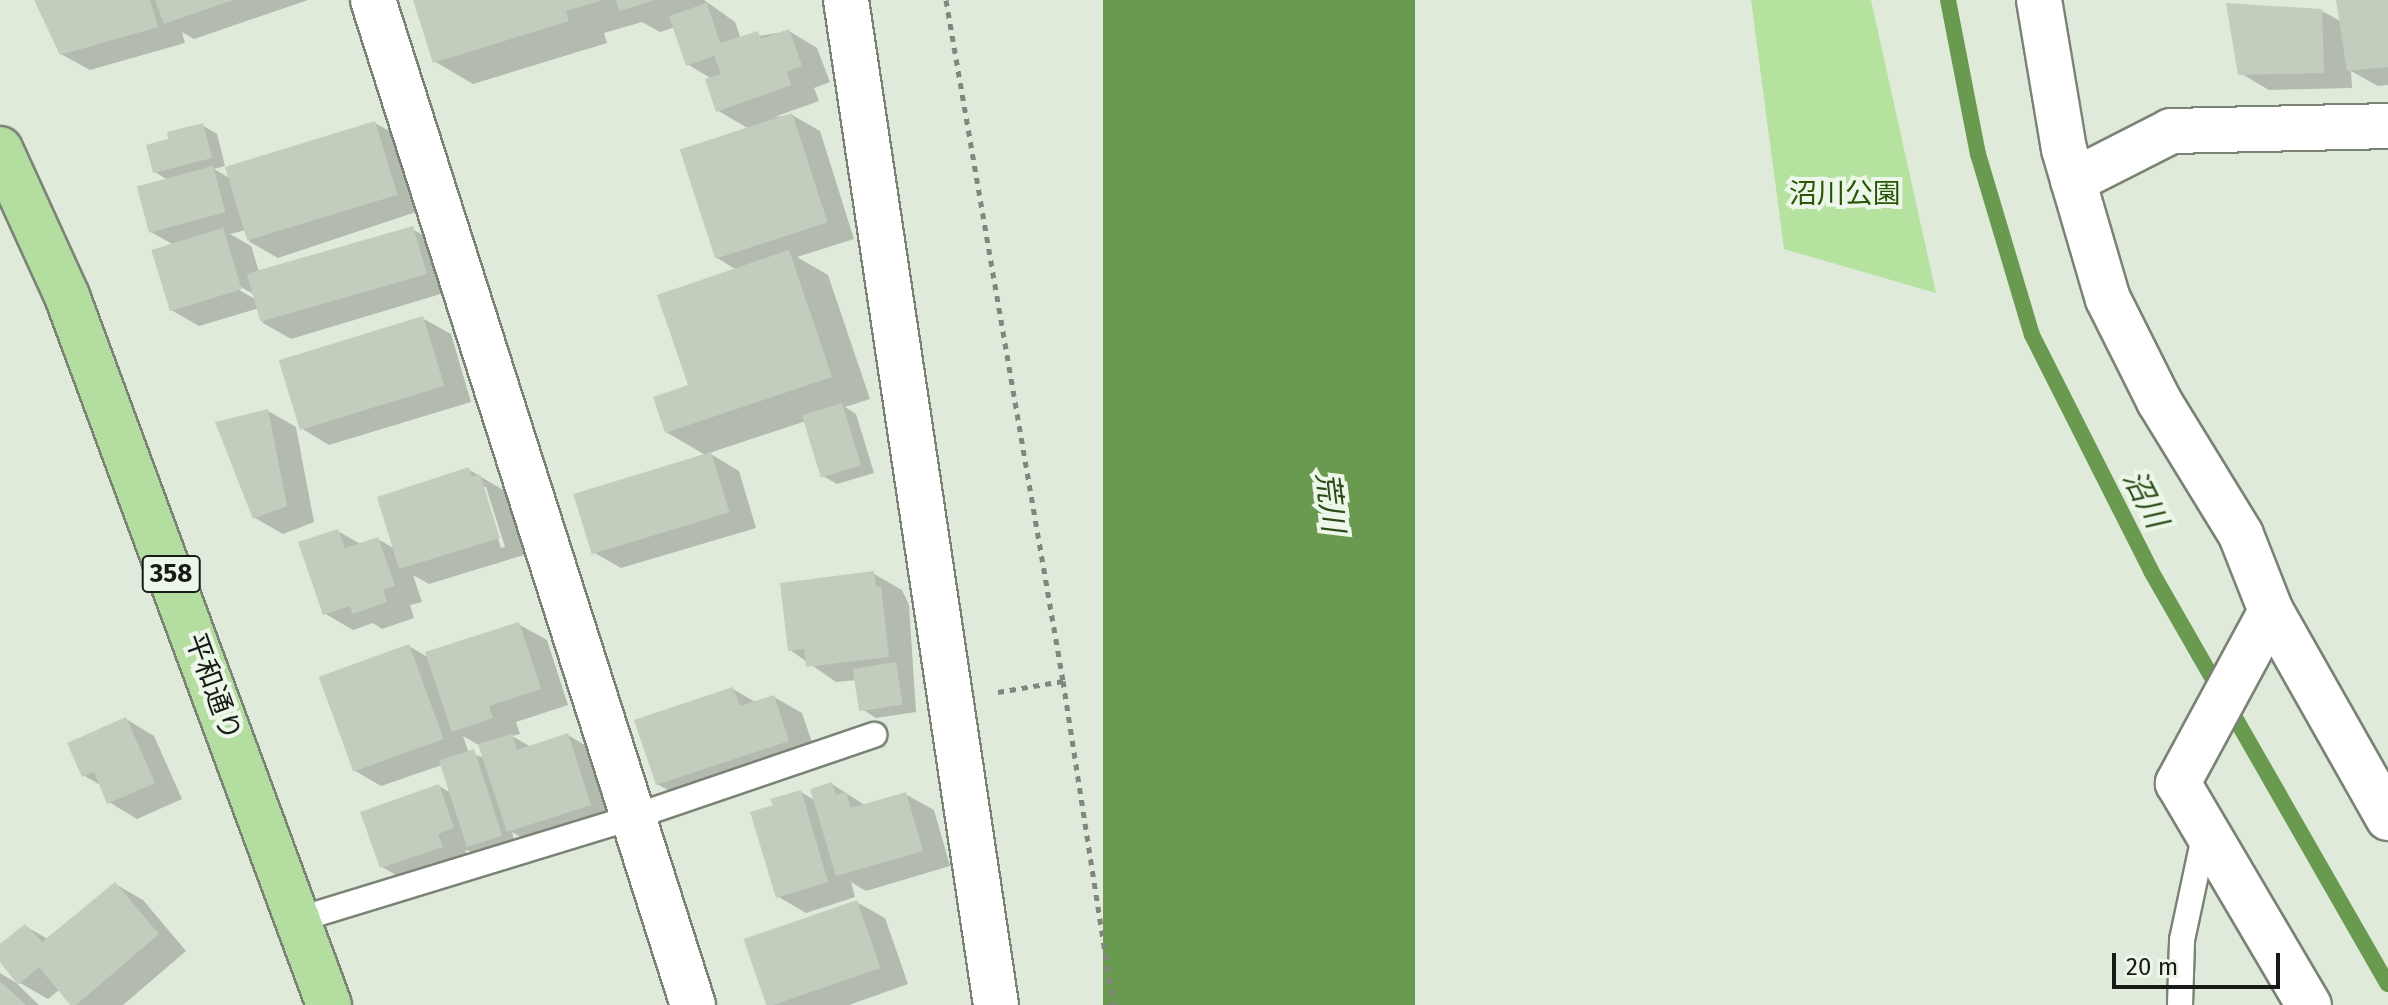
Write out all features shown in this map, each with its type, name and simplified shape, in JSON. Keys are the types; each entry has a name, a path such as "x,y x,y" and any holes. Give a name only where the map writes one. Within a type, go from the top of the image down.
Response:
{"highway":[{"name":"平和通り","path":"0,149 67,296 300,919 329,1005"}],"street":[{"path":"373,0 693,1005"},
{"path":"846,0 996,1005"},
{"path":"2039,0 2073,181 2108,299 2159,401 2241,535 2271,611 2388,818"},
{"path":"2073,181 2171,131 2388,126"},
{"path":"2271,611 2178,783 2309,1005"}],"lane":[{"path":"300,919 633,817 874,735"},
{"path":"2180,1005 2182,940 2206,830"}],"path":[{"path":"946,0 1063,681 1113,1005"},
{"path":"950,700 1063,681"}],"green space":[{"name":"沼川公園","path":"1751,0 1871,0 1936,293 1784,249"}],"water":[{"name":"荒川","path":"1103,0 1415,0 1415,1005 1103,1005"}],"building":[{"path":"34,0 150,0 158,27 60,55"},
{"path":"155,0 233,0 164,24"},
{"path":"413,0 600,1 566,11 569,21 433,63"},
{"path":"616,0 652,0 652,1 619,11"},
{"path":"2336,0 2388,0 2388,67 2347,71"},
{"path":"707,3 720,43 758,31 761,39 789,29 802,66 787,72 791,85 716,112 705,79 721,74 714,56 686,66 669,16"},
{"path":"2226,3 2322,9 2324,73 2238,75"},
{"path":"792,113 828,222 715,259 680,149"},
{"path":"375,121 398,195 247,241 225,167"},
{"path":"203,123 212,158 153,173 146,145 168,139 167,132"},
{"path":"213,166 225,212 149,233 137,186"},
{"path":"413,226 427,274 260,322 247,274"},
{"path":"223,228 242,289 170,311 151,250"},
{"path":"789,250 832,377 665,433 653,397 688,385 657,295"},
{"path":"423,316 444,386 300,430 279,360"},
{"path":"842,403 861,465 821,477 802,415"},
{"path":"268,409 287,506 253,519 215,422"},
{"path":"711,452 729,512 592,554 573,494"},
{"path":"469,467 472,477 480,474 500,538 399,569 377,497"},
{"path":"338,529 345,548 378,537 395,586 383,590 387,602 353,614 350,606 323,615 298,542"},
{"path":"874,571 876,587 881,586 889,657 806,667 804,649 788,651 780,583"},
{"path":"519,622 541,689 489,706 493,718 452,732 425,652"},
{"path":"409,644 444,739 353,772 319,677"},
{"path":"896,662 903,704 859,711 853,669"},
{"path":"733,687 740,706 774,695 789,741 656,785 634,720"},
{"path":"126,717 155,783 107,804 94,772 82,777 67,743"},
{"path":"568,733 591,805 507,832 478,744 512,734 517,750"},
{"path":"474,749 502,836 467,847 439,760"},
{"path":"832,782 836,795 846,792 851,808 906,792 923,851 836,876 810,789"},
{"path":"439,784 454,828 438,834 443,847 380,868 360,812"},
{"path":"801,790 828,882 776,898 750,812 773,805 770,799"},
{"path":"115,882 159,934 76,1005 70,1005 39,967 18,985 0,962 0,944 25,924 42,942"},
{"path":"857,900 880,968 766,1005 744,939"},
{"path":"0,981 26,1005 0,1005"}],"waterway":[{"name":"沼川","path":"1948,0 1978,154 2032,335 2151,571 2388,984"}]}
